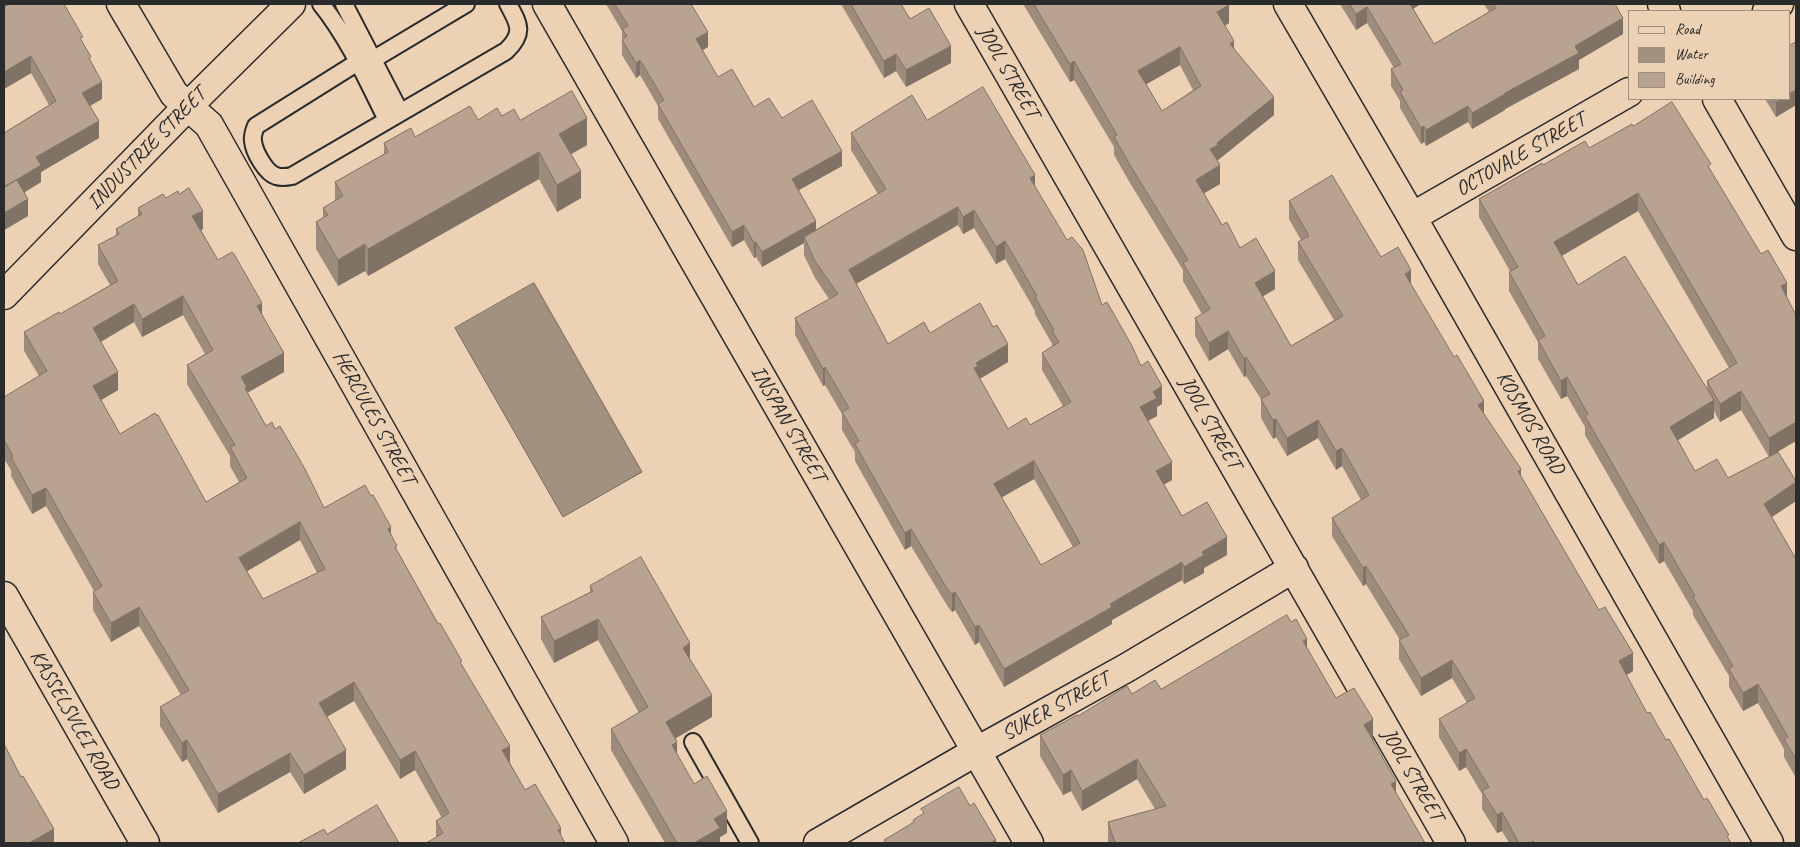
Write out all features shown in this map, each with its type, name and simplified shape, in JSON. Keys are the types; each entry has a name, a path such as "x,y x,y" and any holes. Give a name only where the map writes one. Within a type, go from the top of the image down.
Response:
{"street":[{"name":"HERCULES STREET","path":"122,4 174,94 209,125 614,843"},
{"name":"INDUSTRIE STREET","path":"4,295 188,106 291,4"},
{"name":"INSPAN STREET","path":"547,4 1029,843"},
{"name":"JOOL STREET","path":"969,4 1451,843"},
{"name":"KOSMOS ROAD","path":"1288,4 1770,843"},
{"name":"OCTOVALE STREET","path":"1412,217 1628,93"},
{"path":"1718,100 1796,236"},
{"name":"SUKER STREET","path":"818,843 977,751 1128,667 1294,568"},
{"name":"KASSELSVLEI ROAD","path":"4,596 145,843"}],"lane":[{"path":"321,4 343,36 366,61"},
{"path":"344,4 366,61 394,116"},
{"path":"466,4 256,126 253,140 265,168 276,176 292,176 506,51 518,37 519,26 508,4"},
{"path":"693,742 750,843"}],"water":[{"path":"534,283 642,472 563,517 455,328"}],"building":[{"path":"10,4 64,4 83,37 80,38 102,82 82,93 99,121 36,157 41,165 5,187 4,133 56,101 31,56 4,72 4,7"},
{"path":"615,4 691,4 708,32 696,39 718,77 732,69 754,107 769,98 782,118 812,100 842,151 792,179 816,221 762,252 756,242 754,243 744,225 732,232 658,104 664,100 640,60 636,63 622,40 627,36 622,29 628,26"},
{"path":"851,4 901,4 910,19 929,8 951,46 906,70 896,54 884,61"},
{"path":"1034,4 1229,4 1217,12 1234,41 1230,44 1274,97 1217,143 1218,145 1210,149 1220,165 1196,180 1222,225 1227,222 1240,248 1256,238 1275,271 1255,283 1291,346 1343,316 1298,242 1309,236 1289,201 1332,175 1381,257 1398,247 1411,270 1405,274 1454,357 1457,355 1484,401 1478,405 1521,469 1518,471 1599,610 1605,607 1633,653 1619,661 1647,713 1650,712 1666,740 1669,739 1704,800 1707,798 1729,835 1727,836 1731,843 1534,843 1533,841 1530,843 1519,843 1502,812 1497,815 1482,791 1489,787 1466,749 1459,753 1439,719 1475,698 1452,660 1421,678 1399,640 1409,635 1366,566 1363,568 1332,518 1369,495 1342,448 1336,451 1318,420 1287,438 1276,419 1273,420 1261,399 1270,394 1246,357 1244,359 1228,331 1209,343 1195,318 1210,309 1183,263 1188,260 1130,165 1114,137 1117,135 1074,61 1070,64","holes":["1180,47 1201,86 1162,111 1138,71"]},
{"path":"1350,4 1410,4 1434,44 1496,8 1493,4 1615,4 1623,18 1575,46 1579,53 1472,113 1468,106 1426,130 1424,126 1421,128 1400,92 1403,90 1391,69 1401,64 1367,7 1356,14"},
{"path":"1796,42 1796,90 1790,93 1790,45"},
{"path":"983,87 1035,175 1030,178 1067,240 1072,237 1083,250 1102,305 1107,302 1141,366 1148,361 1162,386 1153,392 1157,398 1140,407 1172,462 1156,471 1182,516 1207,502 1227,537 1202,552 1204,555 1184,567 1182,562 1110,604 1112,607 1004,669 979,625 975,627 955,592 952,594 948,590 911,529 905,533 855,444 859,441 842,412 849,408 825,367 823,369 795,318 838,294 815,261 804,237 886,189 851,133 912,95 927,120","holes":["958,207 963,217 974,210 996,247 1005,241 1037,296 1035,297 1059,342 1042,353 1071,402 1030,425 1026,418 1008,429 974,368 978,366 976,363 1008,344 997,325 993,327 980,303 930,333 924,322 888,344 849,270","1034,461 1080,543 1041,565 994,484"]},
{"path":"572,91 587,118 559,134 581,171 557,185 539,152 368,249 365,244 338,260 316,222 328,215 323,208 343,196 335,182 388,152 384,143 411,128 415,137 470,106 478,120 497,108 502,116 514,109 520,120"},
{"path":"1672,102 1711,164 1708,166 1761,254 1768,250 1787,283 1781,286 1796,315 1796,422 1769,438 1741,391 1720,404 1707,381 1737,363 1638,193 1554,242 1578,285 1625,256 1714,400 1670,427 1695,471 1717,459 1728,478 1778,452 1796,481 1764,504 1796,559 1796,759 1784,739 1788,737 1758,684 1743,693 1729,669 1733,666 1664,542 1659,545 1585,416 1588,414 1567,377 1561,381 1538,340 1545,336 1509,272 1518,267 1479,199 1585,141 1589,148 1632,124 1633,126"},
{"path":"17,180 28,199 4,213 4,187"},
{"path":"189,188 203,211 192,216 218,260 232,252 234,254 262,303 257,306 284,353 241,377 266,426 272,422 275,429 280,426 305,469 324,508 365,485 371,496 373,495 391,527 388,529 397,546 395,547 510,746 502,750 525,790 535,784 561,828 558,830 565,843 426,843 443,833 436,821 449,813 415,751 400,760 354,682 319,703 346,750 304,775 290,753 218,794 187,740 182,743 160,707 189,690 139,607 111,623 93,592 102,586 46,488 32,495 4,440 4,397 47,371 24,332 118,281 98,245 119,234 116,229 142,214 138,208 163,194 166,198 178,191 179,194","holes":["183,296 213,350 187,365 235,445 230,447 247,478 206,502 158,415 155,413 120,434 93,386 118,372 93,328 134,304 142,319","300,522 325,569 263,599 239,558"]},
{"path":"641,557 690,643 683,648 712,695 666,722 677,742 672,745 694,784 707,776 727,811 714,819 720,828 694,843 677,843 611,729 648,707 598,619 554,641 541,617 593,591 590,586"},
{"path":"1287,615 1291,622 1296,619 1307,639 1303,641 1336,698 1354,688 1373,719 1364,725 1396,781 1391,784 1425,843 1115,843 1108,822 1166,806 1137,759 1082,791 1071,770 1063,775 1040,735 1078,716 1127,686 1132,694 1155,680 1161,689"},
{"path":"4,744 21,777 23,776 54,829 29,843 4,843"},
{"path":"959,787 970,806 974,803 996,840 990,843 886,843 884,840 914,822 913,820 924,813 921,809"},
{"path":"377,805 399,843 298,843 324,829 327,834"}]}
